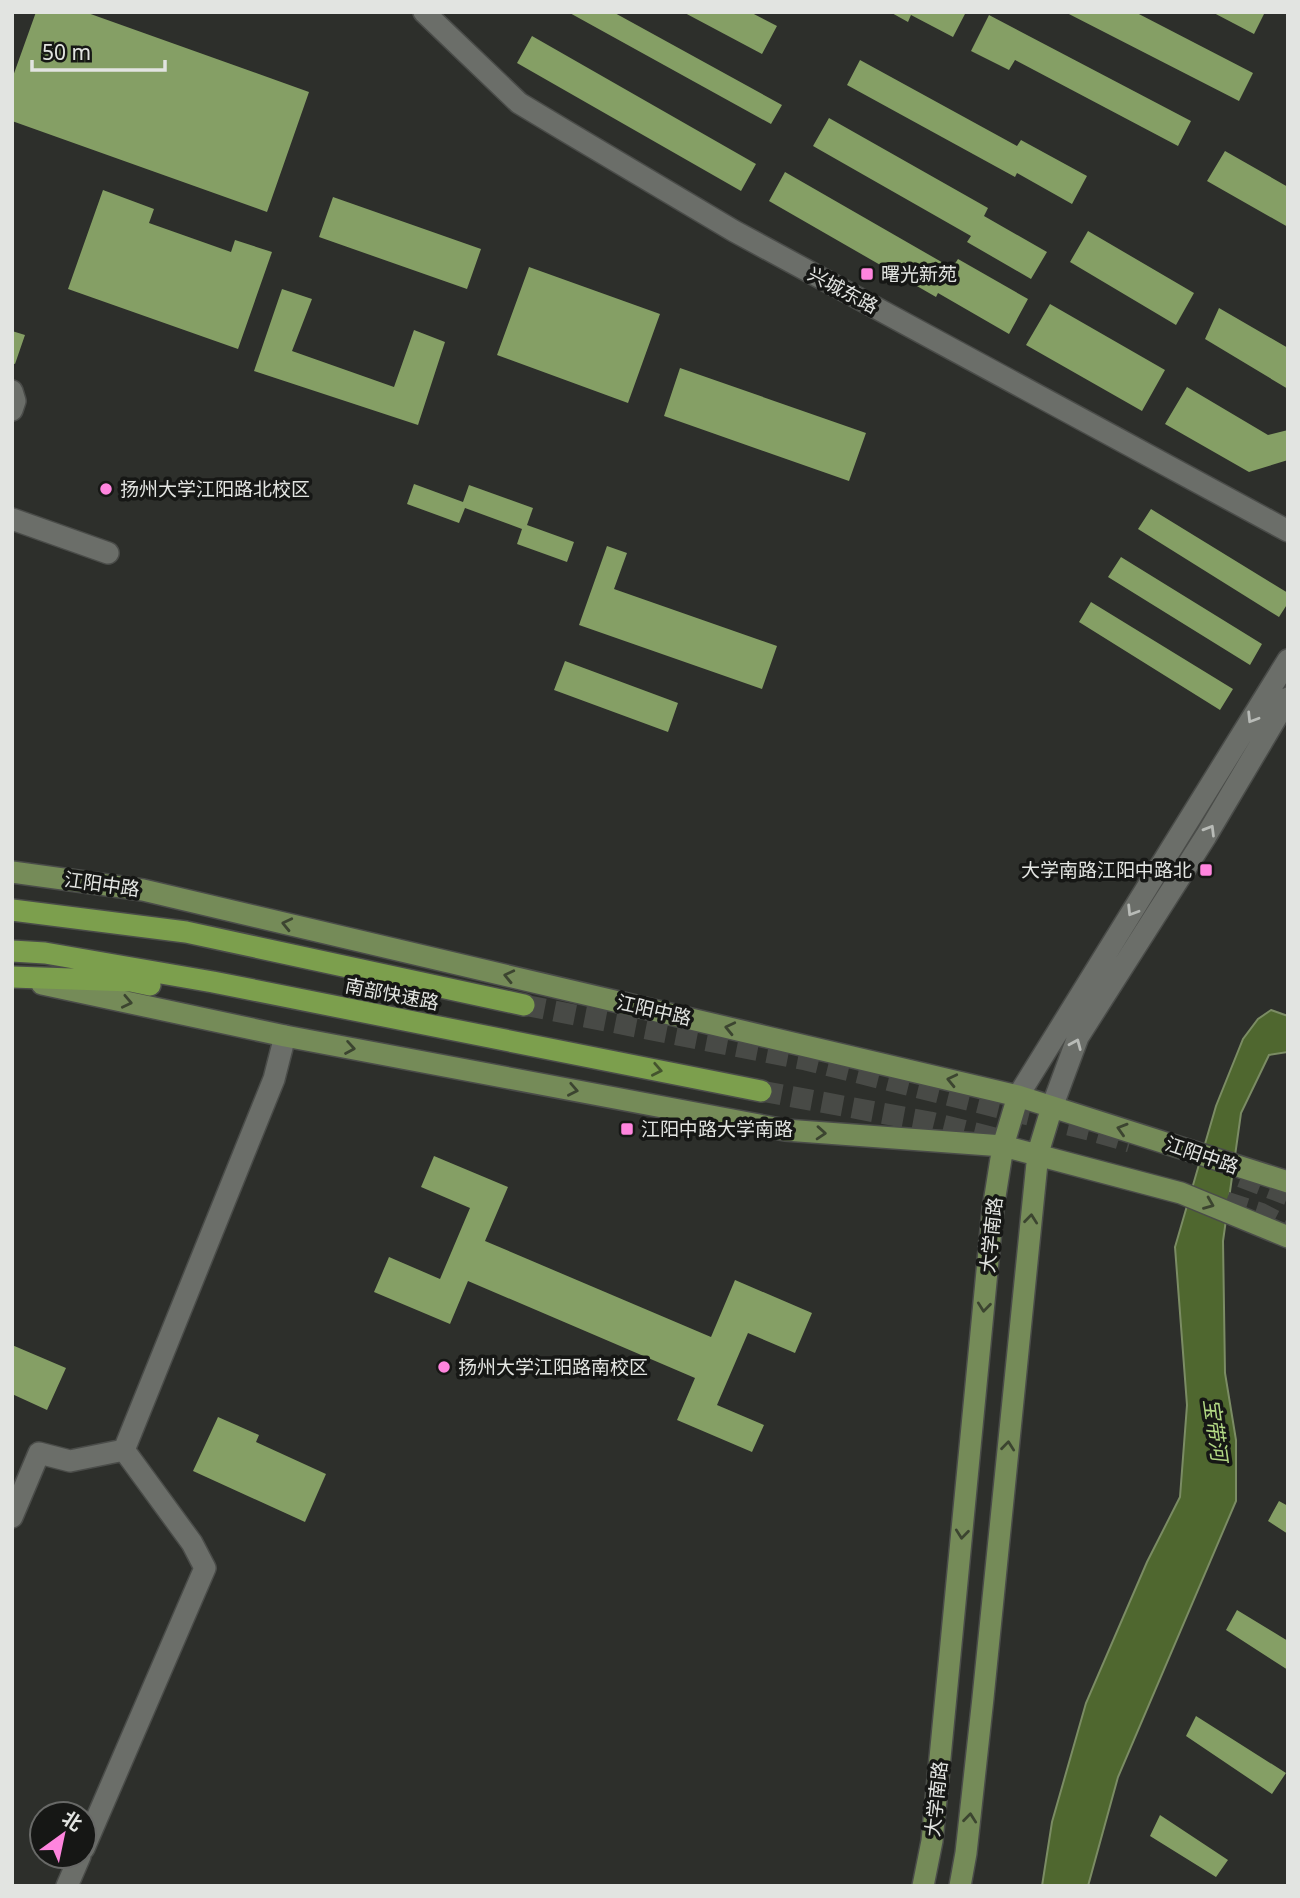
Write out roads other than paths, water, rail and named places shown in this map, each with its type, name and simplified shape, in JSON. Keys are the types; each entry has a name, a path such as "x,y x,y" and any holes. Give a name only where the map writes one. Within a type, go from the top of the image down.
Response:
{"highway":[{"path":"12,898 105,908 186,932"},
{"name":"南部快速路","path":"12,910 186,932 524,1005"},
{"name":"南部快速路","path":"12,951 45,953 200,980 761,1091"},
{"path":"12,977 131,981 405,1031 479,1035"}],"main road":[{"name":"江阳中路","path":"12,872 143,890 1018,1096 1288,1182"},
{"path":"12,977 285,1036 785,1130 1003,1146 1038,1153 1181,1193 1288,1237"},
{"name":"大学南路","path":"923,1886 932,1841 993,1209 1003,1146 1018,1096"},
{"name":"大学南路","path":"960,1886 983,1698 1038,1153 1052,1107"}],"street":[{"name":"兴城东路","path":"424,12 519,103 734,231 1288,531"},
{"path":"12,391 15,401 12,410"},
{"path":"12,519 108,553"},
{"name":"大学南路","path":"1018,1096 1288,660"},
{"name":"大学南路","path":"1052,1107 1078,1038 1206,836 1288,698"},
{"path":"124,1450 274,1079 285,1036"},
{"path":"12,1517 40,1453 70,1461 124,1450"},
{"path":"98,1816 205,1568 191,1543 124,1450"}],"water":[{"name":"宝带河","path":"1271,1010 1288,1016 1288,1052 1269,1055 1241,1113 1223,1241 1225,1373 1236,1440 1236,1501 1118,1777 1088,1886 1042,1886 1052,1822 1086,1703 1147,1562 1180,1497 1187,1405 1175,1247 1216,1106 1243,1039 1258,1019"}],"tunnel":[{"path":"524,1005 806,1060 1130,1142"},
{"path":"761,1091 930,1122 1003,1140"},
{"path":"1241,1177 1288,1195"},
{"path":"1226,1202 1260,1213 1288,1227"}],"place":[{"name":"曙光新苑","path":"867,274"},
{"name":"扬州大学江阳路北校区","path":"106,489"},
{"name":"大学南路江阳中路北","path":"1206,870"},
{"name":"江阳中路大学南路","path":"627,1129"},
{"name":"扬州大学江阳路南校区","path":"444,1367"}]}
